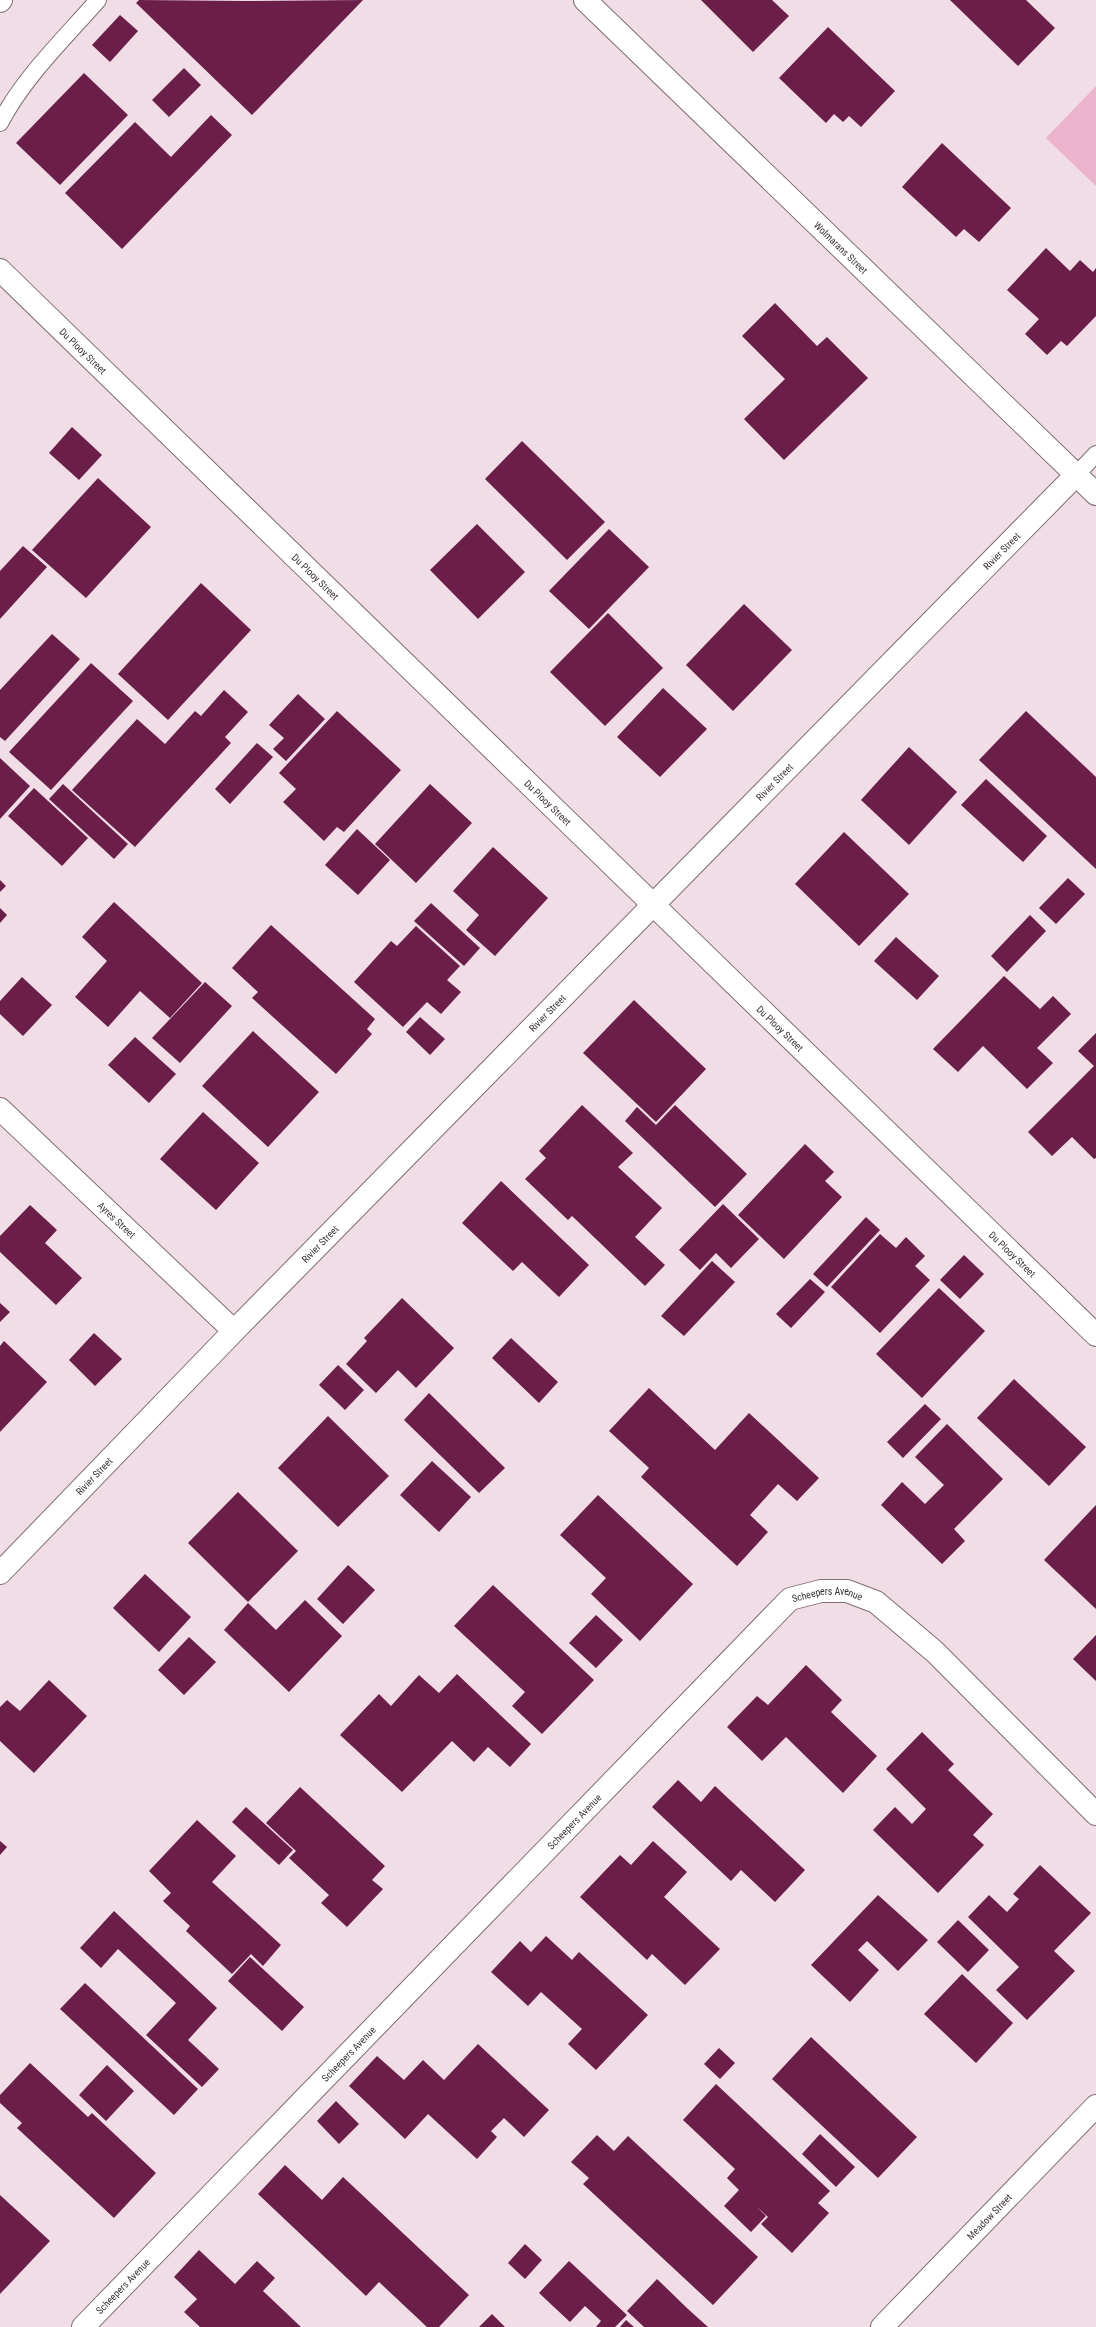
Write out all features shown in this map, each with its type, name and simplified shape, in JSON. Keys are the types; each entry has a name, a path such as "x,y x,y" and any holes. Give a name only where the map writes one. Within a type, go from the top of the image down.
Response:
{"street":[{"name":"Wolmarans Street","path":"586,0 1096,494"},
{"name":"Du Plooy Street","path":"0,270 1096,1335"},
{"name":"Rivier Street","path":"0,1573 234,1331 1076,475"},
{"name":"Ayres Street","path":"0,1109 234,1331"},
{"name":"Scheepers Avenue","path":"83,2327 790,1599 821,1591 847,1592 876,1602 935,1652 1096,1814"},
{"name":"Meadow Street","path":"882,2327 1096,2106"}],"lane":[{"path":"0,123 21,91 48,56 98,0"},
{"name":"Rivier Street","path":"1076,475 1096,454"}],"shaded area":[{"path":"1096,86 1096,186 1046,138"}],"building":[{"path":"139,0 363,0 252,115 136,3"},
{"path":"701,0 772,0 789,16 753,52"},
{"path":"950,0 1026,0 1055,28 1018,66"},
{"path":"120,15 138,31 110,62 92,45"},
{"path":"828,27 895,91 861,127 849,116 843,122 834,114 826,123 779,78"},
{"path":"184,68 201,85 169,117 152,100"},
{"path":"84,73 128,115 60,185 16,143"},
{"path":"211,115 232,135 122,249 65,193 135,122 171,157"},
{"path":"942,143 1011,208 979,242 964,229 956,237 902,187"},
{"path":"1046,248 1070,271 1080,260 1093,272 1096,268 1096,316 1067,346 1061,341 1047,355 1025,334 1039,319 1007,290"},
{"path":"775,303 817,346 827,337 868,378 784,460 744,419 785,379 742,336"},
{"path":"72,427 102,455 79,480 49,453"},
{"path":"522,441 605,522 567,560 485,479"},
{"path":"98,478 151,527 86,598 32,550"},
{"path":"477,524 525,572 478,619 430,570"},
{"path":"609,529 649,567 589,629 549,591"},
{"path":"23,546 47,567 0,619 0,571"},
{"path":"201,583 251,630 168,720 118,674"},
{"path":"744,604 792,650 733,711 686,665"},
{"path":"608,613 663,668 605,726 550,672"},
{"path":"52,634 80,659 5,741 0,737 0,690"},
{"path":"91,663 133,701 51,790 9,752"},
{"path":"663,688 707,729 660,777 617,737"},
{"path":"224,690 248,712 225,737 231,743 135,847 72,790 137,719 165,744 195,711 201,716"},
{"path":"298,694 325,719 286,761 273,749 284,738 269,725"},
{"path":"337,711 401,770 344,832 337,827 324,841 283,802 296,789 279,773"},
{"path":"1026,711 1096,777 1096,869 979,760"},
{"path":"257,743 273,757 230,804 215,789"},
{"path":"909,747 957,792 909,845 861,800"},
{"path":"0,758 30,786 0,819"},
{"path":"986,779 1047,836 1023,862 961,805"},
{"path":"63,784 128,844 114,859 49,799"},
{"path":"430,784 472,823 416,883 375,844"},
{"path":"34,788 88,838 62,866 8,816"},
{"path":"357,829 390,860 358,895 325,865"},
{"path":"844,832 909,894 859,946 795,884"},
{"path":"493,847 548,898 495,956 466,930 479,915 453,891"},
{"path":"1068,878 1085,894 1056,924 1039,908"},
{"path":"0,880 6,886 0,892"},
{"path":"114,902 202,983 170,1018 140,991 108,1027 75,997 107,961 82,937"},
{"path":"431,903 480,948 464,966 414,921"},
{"path":"0,908 7,915 0,923"},
{"path":"1030,915 1046,931 1007,972 991,956"},
{"path":"271,925 375,1019 367,1029 372,1034 336,1074 252,998 258,992 232,968"},
{"path":"416,926 460,966 447,980 461,992 441,1014 427,1002 403,1027 354,982 391,941 397,946"},
{"path":"896,937 939,976 917,1000 874,961"},
{"path":"1004,976 1040,1009 1053,996 1071,1014 1037,1048 1053,1063 1027,1089 983,1046 958,1072 933,1049"},
{"path":"22,977 52,1005 23,1036 0,1014 0,1001"},
{"path":"205,982 232,1006 180,1063 152,1038"},
{"path":"634,1000 706,1069 656,1122 583,1053"},
{"path":"420,1017 445,1039 430,1055 406,1032"},
{"path":"253,1031 319,1092 268,1147 202,1086"},
{"path":"1096,1033 1096,1158 1094,1159 1072,1137 1052,1156 1028,1132 1094,1066 1078,1051"},
{"path":"135,1037 176,1074 149,1103 108,1065"},
{"path":"582,1105 633,1153 618,1167 662,1208 635,1237 665,1265 645,1286 572,1216 568,1220 525,1179 546,1158 539,1151"},
{"path":"675,1105 747,1174 715,1207 625,1121 637,1107 656,1125"},
{"path":"203,1112 259,1163 216,1210 160,1159"},
{"path":"805,1144 834,1172 825,1181 842,1197 784,1259 738,1215"},
{"path":"501,1181 589,1265 559,1297 522,1262 513,1271 462,1223"},
{"path":"723,1204 759,1239 731,1268 716,1253 700,1270 679,1250"},
{"path":"30,1205 57,1230 45,1243 82,1278 56,1305 0,1252 0,1236"},
{"path":"866,1217 880,1230 827,1287 813,1274"},
{"path":"880,1234 896,1248 906,1237 925,1256 915,1266 930,1280 880,1333 831,1287"},
{"path":"964,1255 984,1274 960,1299 940,1280"},
{"path":"712,1261 735,1282 684,1336 661,1316"},
{"path":"810,1279 825,1292 791,1328 776,1314"},
{"path":"939,1288 985,1331 922,1398 876,1354"},
{"path":"402,1298 454,1348 416,1388 398,1370 376,1393 346,1364 367,1341 364,1338"},
{"path":"0,1303 10,1312 0,1322"},
{"path":"94,1333 122,1359 95,1386 69,1360"},
{"path":"511,1338 558,1382 539,1403 492,1358"},
{"path":"4,1341 47,1382 0,1432 0,1346"},
{"path":"338,1365 364,1390 345,1410 319,1385"},
{"path":"1014,1379 1086,1447 1049,1486 977,1418"},
{"path":"649,1388 715,1450 749,1413 819,1478 797,1501 778,1484 750,1515 768,1532 737,1566 641,1477 649,1468 609,1431"},
{"path":"429,1393 505,1468 479,1493 404,1420"},
{"path":"925,1404 941,1419 903,1458 887,1442"},
{"path":"328,1416 389,1476 338,1527 278,1468"},
{"path":"947,1424 1003,1479 954,1529 965,1541 942,1564 881,1505 902,1482 925,1504 944,1485 915,1457"},
{"path":"432,1461 471,1497 439,1532 400,1495"},
{"path":"238,1492 298,1551 248,1602 188,1543"},
{"path":"598,1495 693,1584 640,1641 591,1594 606,1578 560,1535"},
{"path":"1096,1505 1096,1609 1044,1560"},
{"path":"348,1565 375,1590 343,1624 317,1599"},
{"path":"145,1574 191,1617 159,1652 113,1608"},
{"path":"493,1585 594,1680 542,1734 512,1706 525,1692 454,1626"},
{"path":"305,1600 342,1636 289,1692 224,1630 248,1603 276,1630"},
{"path":"596,1615 623,1640 596,1668 569,1643"},
{"path":"1096,1635 1096,1681 1073,1659"},
{"path":"189,1637 216,1662 184,1695 158,1670"},
{"path":"806,1665 842,1700 831,1712 877,1756 843,1793 786,1737 762,1761 727,1727 757,1696 768,1705"},
{"path":"457,1674 531,1744 510,1767 488,1747 474,1762 452,1741 402,1792 340,1735 379,1694 391,1706 419,1675 439,1693"},
{"path":"49,1680 87,1716 34,1773 0,1741 0,1707 7,1700 20,1711"},
{"path":"922,1732 954,1764 948,1770 993,1814 973,1835 984,1845 938,1893 873,1830 895,1807 912,1824 926,1809 886,1769"},
{"path":"678,1780 701,1802 715,1786 805,1870 775,1902 741,1870 731,1881 652,1807"},
{"path":"300,1787 385,1866 372,1880 383,1889 347,1927 321,1903 329,1895 289,1858 296,1851 266,1823"},
{"path":"246,1807 293,1850 279,1865 232,1822"},
{"path":"197,1820 236,1856 212,1882 281,1945 263,1966 251,1954 232,1974 186,1931 190,1926 163,1901 171,1893 149,1871"},
{"path":"0,1841 7,1847 0,1855"},
{"path":"653,1841 687,1872 664,1897 720,1949 685,1985 652,1954 647,1960 580,1897 620,1855 631,1865"},
{"path":"1040,1865 1091,1913 1054,1951 1075,1971 1027,2020 996,1990 1019,1967 968,1917 989,1895 1007,1912 1019,1899 1013,1894"},
{"path":"878,1895 928,1940 898,1971 867,1941 858,1950 879,1970 850,2002 811,1965"},
{"path":"114,1911 217,2008 188,2040 219,2069 202,2087 146,2035 176,2003 118,1949 101,1968 80,1948"},
{"path":"958,1920 989,1950 968,1972 937,1942"},
{"path":"546,1936 572,1960 579,1952 648,2015 596,2070 568,2044 582,2029 541,1992 528,2006 491,1972 520,1941 531,1952"},
{"path":"250,1957 304,2007 282,2031 228,1981"},
{"path":"962,1974 1013,2023 976,2063 924,2014"},
{"path":"85,1983 198,2089 174,2115 60,2009"},
{"path":"811,2037 917,2137 878,2178 772,2079"},
{"path":"478,2044 549,2110 524,2137 504,2118 491,2131 497,2137 477,2159 428,2114 405,2139 349,2086 377,2056 404,2080 423,2060 444,2080"},
{"path":"719,2048 735,2063 720,2079 704,2064"},
{"path":"30,2063 88,2117 92,2113 156,2173 114,2218 17,2128 22,2123 0,2103 0,2095"},
{"path":"107,2065 134,2091 106,2121 79,2095"},
{"path":"716,2084 830,2191 818,2203 829,2213 792,2253 761,2224 768,2217 757,2207 766,2216 751,2232 724,2206 739,2190 727,2178 735,2169 683,2120"},
{"path":"336,2101 359,2124 339,2144 317,2121"},
{"path":"820,2134 855,2167 836,2187 802,2154"},
{"path":"597,2135 614,2151 628,2136 758,2257 713,2305 583,2184 589,2178 571,2162"},
{"path":"285,2165 322,2200 343,2177 469,2295 439,2327 427,2327 379,2282 366,2296 258,2194"},
{"path":"0,2195 50,2241 0,2294"},
{"path":"525,2244 542,2260 525,2279 508,2263"},
{"path":"199,2250 235,2284 257,2261 275,2278 263,2291 301,2327 200,2327 184,2312 197,2299 174,2277"},
{"path":"569,2261 627,2315 615,2327 596,2327 601,2321 585,2306 570,2322 539,2293"},
{"path":"657,2279 708,2327 644,2327 627,2311"},
{"path":"492,2314 505,2327 479,2327"},
{"path":"626,2320 634,2327 620,2327"}]}
